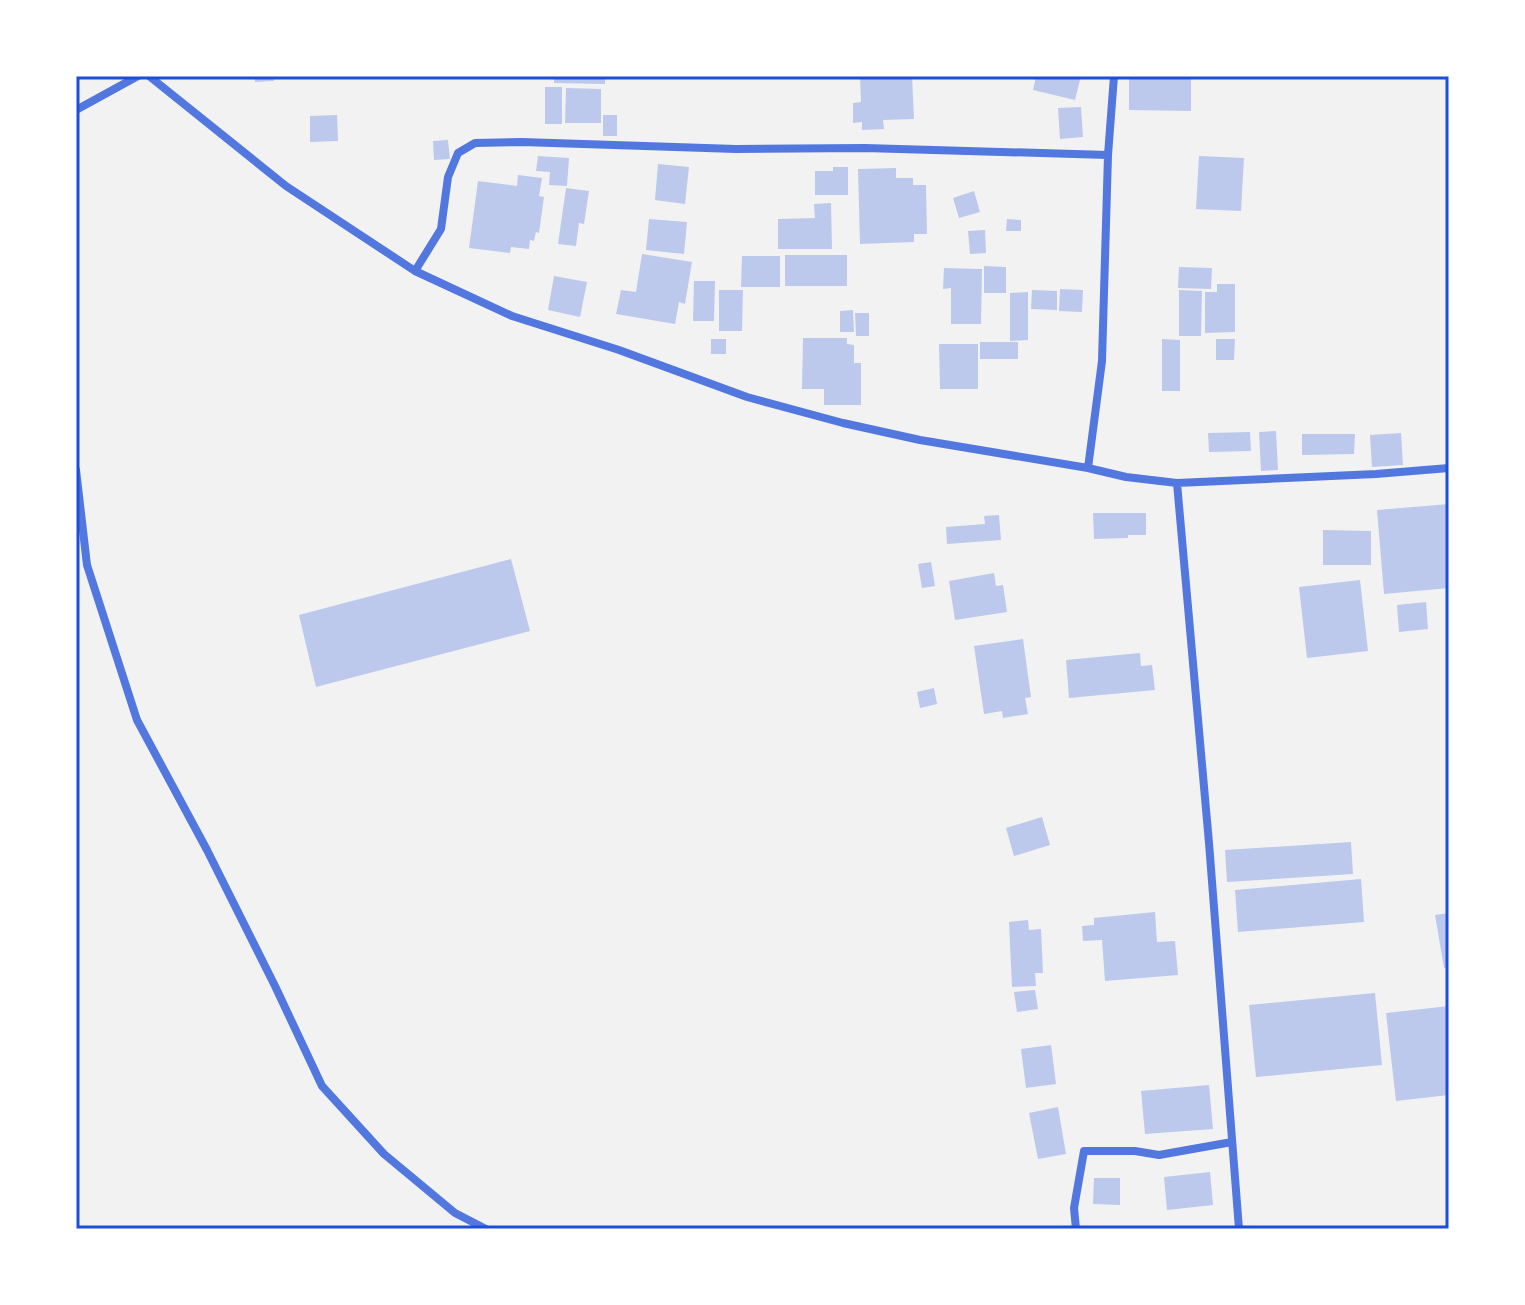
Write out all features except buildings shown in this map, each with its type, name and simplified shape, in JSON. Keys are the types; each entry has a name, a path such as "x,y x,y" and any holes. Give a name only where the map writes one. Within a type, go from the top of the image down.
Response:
{"street":[{"path":"76,110 138,76"},
{"path":"149,76 286,186 415,271 512,316 619,350 747,397 920,440 1126,477 1177,483 1449,468"},
{"path":"1088,468 1102,361 1108,155 1114,76"},
{"path":"415,271 441,229 448,177 458,153 475,143 1108,155"},
{"path":"76,470 87,565 137,720 214,864 322,1086 384,1154 455,1213 486,1229"},
{"path":"1177,483 1239,1229"},
{"path":"1076,1229 1074,1208 1084,1151 1135,1151 1159,1155 1232,1142"}]}
